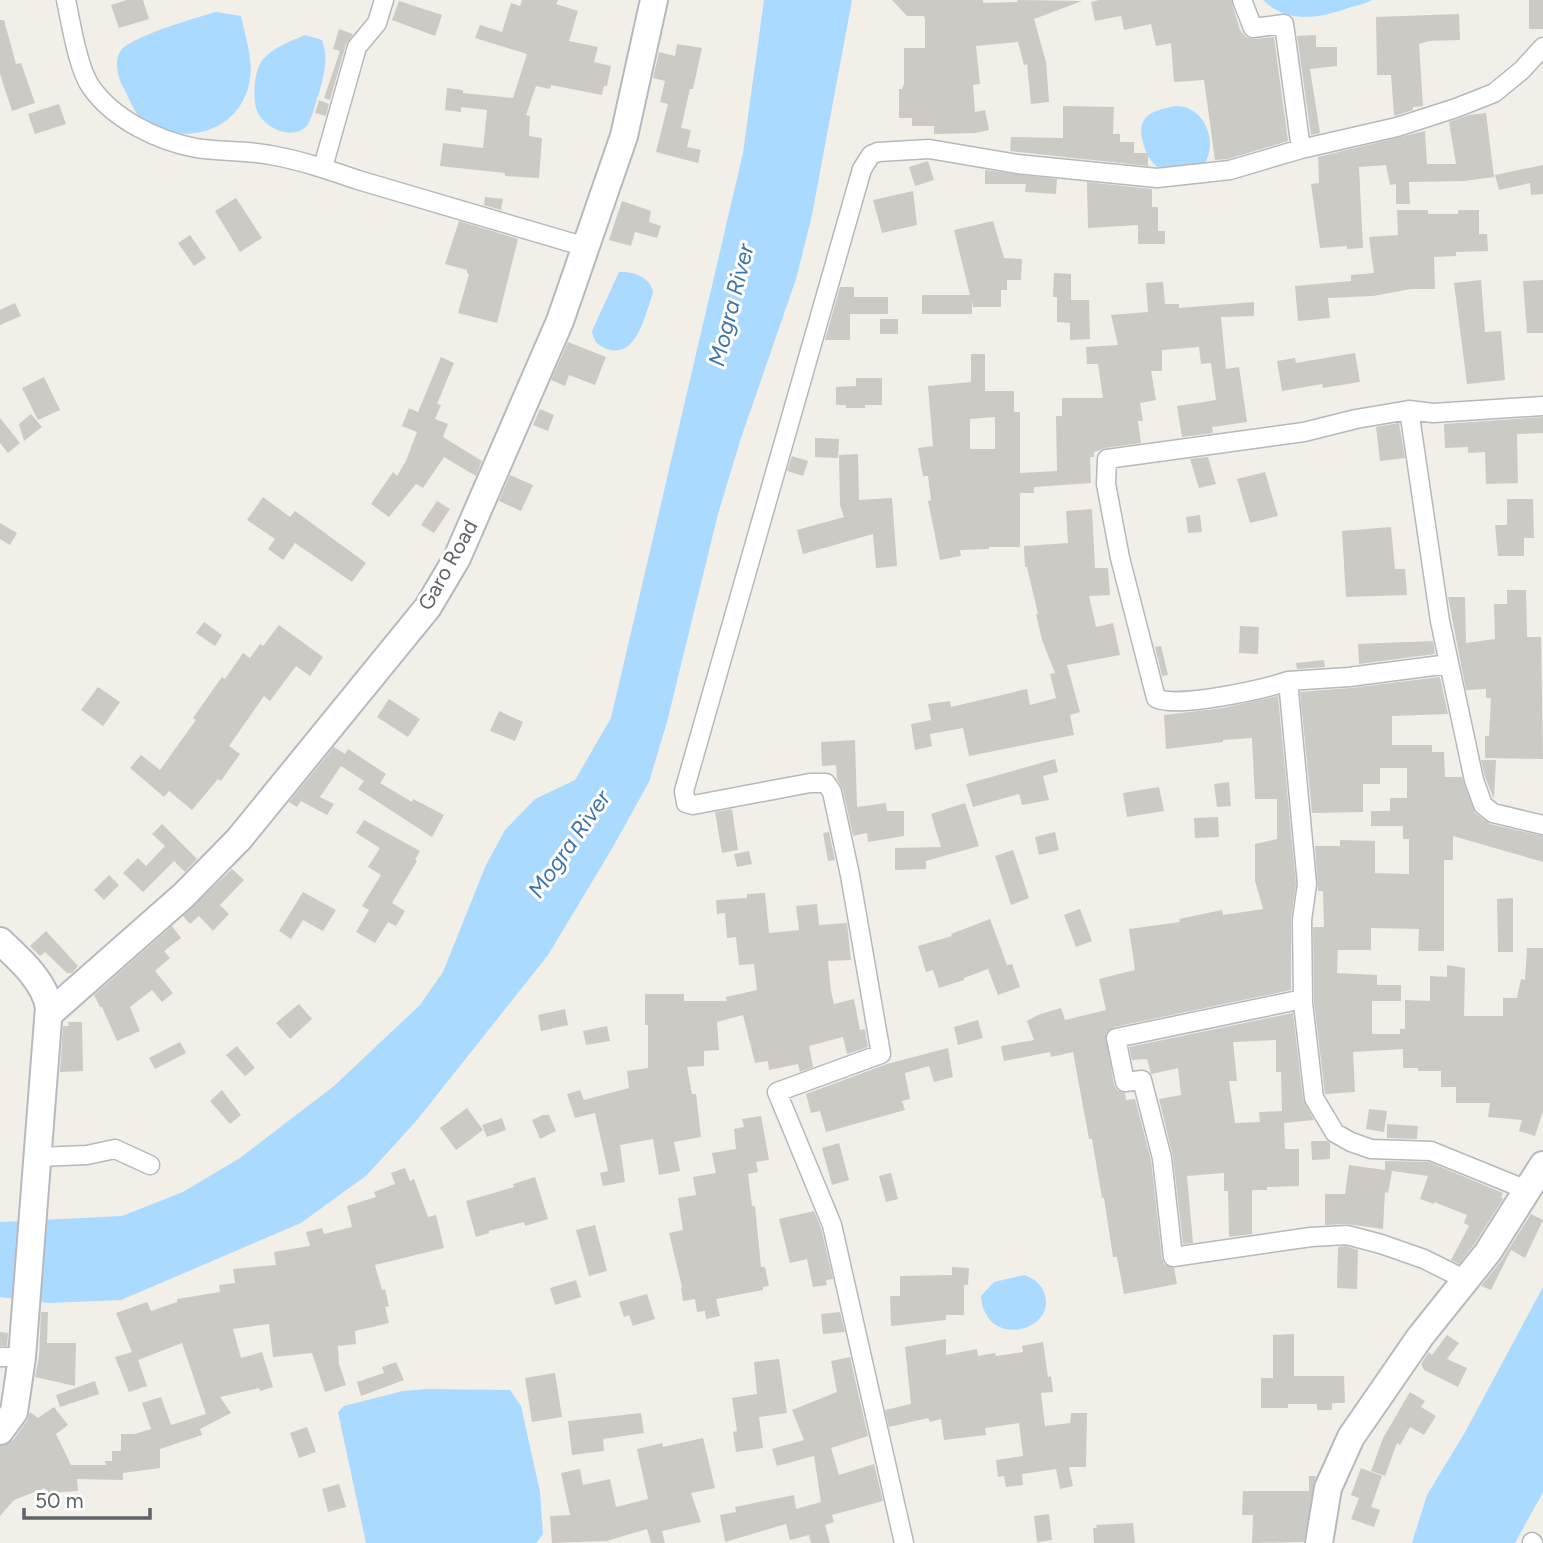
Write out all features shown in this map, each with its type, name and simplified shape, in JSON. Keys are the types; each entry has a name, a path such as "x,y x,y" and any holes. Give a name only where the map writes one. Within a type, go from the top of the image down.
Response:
{"street":[{"path":"66,0 83,72 90,86 104,103 134,125 156,136 196,148 270,155 323,167 358,180 586,247"},
{"name":"Garo Road","path":"50,1014 184,895 239,839 428,607 457,558 560,321 624,135 654,0"},
{"path":"1242,0 1253,27 1284,24 1301,149"},
{"path":"323,167 357,47 377,23 379,1"},
{"path":"904,1543 832,1226 777,1092 881,1054 848,863 832,792 826,783 810,783 693,805 686,803 684,791 862,169 871,155 878,152 929,149 1017,164 1157,178 1230,170 1301,149 1398,127 1456,108 1494,93 1522,70 1543,47"},
{"path":"1449,664 1349,677 1288,681 1268,688 1179,702 1163,702 1156,698 1120,558 1107,484 1107,459 1304,432 1356,419 1409,411 1433,413 1543,406"},
{"path":"1409,411 1440,621 1474,780 1483,806 1493,813 1543,825"},
{"path":"1288,681 1307,884 1302,920 1303,999 1314,1098 1335,1133 1371,1149 1431,1151 1527,1190"},
{"path":"0,941 26,964 46,997 50,1014 46,1031 47,1058 26,1329 11,1357 14,1412 0,1431"},
{"path":"1303,999 1116,1038 1125,1082 1142,1080 1149,1105 1162,1158 1172,1257 1311,1237 1347,1235 1424,1259 1466,1280"},
{"path":"39,1162 115,1149 150,1166"},
{"path":"1319,1543 1328,1488 1351,1437 1420,1337 1488,1252 1543,1165"}],"water":[{"name":"Mogra River","path":"764,0 852,0 812,215 796,279 741,438 718,514 667,722 649,782 610,852 548,955 417,1120 367,1175 301,1223 121,1300 48,1303 0,1297 0,1222 122,1216 183,1192 240,1158 334,1086 420,1005 443,972 486,865 505,830 535,799 575,780 611,718 743,153"},
{"path":"1263,0 1372,0 1328,14 1305,17 1283,13"},
{"path":"216,12 241,16 251,71 247,93 241,105 224,122 200,132 173,133 146,123 140,118 120,81 117,67 119,53 129,44 152,33"},
{"path":"305,35 322,40 325,60 323,80 308,124 289,133 267,124 258,113 254,95 256,75 268,54"},
{"path":"1175,106 1194,111 1201,118 1206,126 1210,146 1204,165 1167,173 1150,159 1141,130 1144,120 1150,114"},
{"path":"619,272 641,276 649,283 653,293 638,334 632,343 616,351 600,345 594,339 592,331"},
{"path":"1024,1275 1036,1281 1044,1292 1046,1306 1041,1317 1032,1325 1020,1329 1007,1329 995,1324 985,1313 981,1296 994,1282"},
{"path":"1543,1287 1543,1492 1515,1543 1412,1543 1427,1495 1464,1434"},
{"path":"510,1390 521,1406 540,1492 543,1534 536,1543 366,1543 338,1412 344,1406 403,1391"}],"building":[{"path":"127,0 143,0 149,19 119,28 111,5"},
{"path":"522,0 558,0 556,4 578,11 569,41 598,47 594,62 611,66 607,86 604,86 602,95 551,85 550,89 536,86 526,115 530,116 529,136 542,138 539,178 505,176 505,173 440,166 443,143 483,148 487,110 461,107 461,112 445,110 447,88 463,90 463,93 513,98 527,54 475,38 480,25 502,32 511,3 520,6"},
{"path":"892,0 983,0 983,3 1018,2 1017,0 1082,1 1034,19 1046,62 1049,102 1031,104 1027,64 1024,65 1018,42 976,46 980,84 973,85 975,112 985,110 989,130 934,134 934,126 912,126 912,118 899,118 899,89 902,89 904,84 904,48 925,48 925,20 924,16 907,16"},
{"path":"1231,0 1240,30 1246,37 1274,37 1288,141 1228,159 1215,160 1204,80 1174,82 1171,43 1156,46 1151,24 1124,30 1121,16 1095,21 1091,2"},
{"path":"1529,0 1543,0 1543,29 1529,29"},
{"path":"399,1 442,15 435,36 392,20"},
{"path":"1459,14 1460,40 1419,44 1423,106 1413,107 1413,110 1394,116 1391,75 1377,75 1376,17"},
{"path":"0,20 4,20 16,64 21,63 35,103 12,111 0,74"},
{"path":"339,29 353,34 346,44 330,100 324,98 340,51 333,49"},
{"path":"1316,35 1316,47 1337,47 1337,66 1310,69 1320,133 1311,135 1297,36"},
{"path":"677,44 702,48 681,128 691,130 687,147 701,150 698,163 656,152 668,104 660,102 665,81 653,78 659,52 675,56"},
{"path":"319,100 329,104 326,116 315,113"},
{"path":"59,104 66,124 35,134 28,114"},
{"path":"1063,106 1114,107 1113,134 1120,134 1120,142 1134,142 1134,153 1148,153 1148,166 1010,151 1011,137 1063,138"},
{"path":"1486,113 1494,177 1464,181 1409,182 1410,204 1396,204 1396,184 1390,185 1386,165 1359,167 1363,248 1320,248 1311,184 1319,183 1318,157 1425,131 1427,164 1456,164 1449,122"},
{"path":"928,161 934,180 915,186 909,167"},
{"path":"1543,165 1543,194 1531,195 1530,183 1499,190 1495,175"},
{"path":"985,170 1057,179 1056,194 1025,192 1026,184 985,184"},
{"path":"1087,182 1152,189 1152,207 1158,207 1158,231 1165,231 1165,244 1138,244 1138,225 1088,228"},
{"path":"913,191 917,225 882,233 873,200"},
{"path":"485,197 503,199 501,210 484,205"},
{"path":"236,198 262,238 240,252 215,211"},
{"path":"622,201 651,211 649,222 661,226 657,238 635,232 631,246 609,240"},
{"path":"1397,210 1458,214 1458,210 1479,210 1479,234 1487,234 1488,251 1456,252 1456,256 1434,257 1435,289 1328,298 1330,318 1298,321 1295,286 1351,281 1351,275 1374,273 1369,237 1398,235"},
{"path":"459,221 518,239 497,323 458,313 469,274 467,270 445,264"},
{"path":"993,221 1004,258 1022,259 1021,280 1007,280 1007,290 1001,290 1001,307 973,307 972,300 972,314 922,314 922,295 970,295 954,230"},
{"path":"190,235 206,258 194,266 178,243"},
{"path":"1054,273 1071,274 1071,300 1089,300 1090,339 1070,340 1070,323 1057,322 1057,297 1053,297"},
{"path":"1481,280 1485,332 1501,331 1505,380 1467,384 1454,283"},
{"path":"1543,280 1543,333 1527,333 1523,281"},
{"path":"1163,282 1165,304 1179,304 1179,308 1254,302 1254,316 1221,317 1226,369 1239,367 1247,422 1212,427 1213,433 1182,437 1177,406 1216,400 1211,363 1201,364 1199,347 1162,350 1162,371 1151,371 1156,400 1140,403 1143,421 1138,421 1141,443 1094,452 1094,457 1090,457 1091,483 1034,487 1034,493 1020,493 1020,547 960,550 961,556 940,560 928,501 931,500 928,476 923,476 918,448 933,446 928,386 971,382 971,354 985,354 985,391 1014,391 1014,412 1020,412 1020,473 1057,471 1056,416 1062,416 1062,398 1103,398 1098,364 1087,364 1086,347 1118,345 1111,315 1148,312 1146,283","holes":["995,417 995,449 970,449 970,419"]},
{"path":"840,287 854,287 854,297 888,297 888,314 850,314 850,340 825,340"},
{"path":"15,303 21,316 0,325 0,310"},
{"path":"880,319 898,319 898,334 880,334"},
{"path":"568,342 606,357 595,385 569,375 565,386 551,380"},
{"path":"1355,353 1360,382 1323,388 1322,384 1282,391 1277,361 1295,358 1296,363"},
{"path":"441,357 454,363 437,404 441,405 435,419 448,424 443,437 482,461 476,476 444,457 423,488 416,484 389,517 371,504 393,472 397,476 406,461 417,432 402,426 409,408 418,412"},
{"path":"44,377 60,410 38,420 22,388"},
{"path":"856,378 882,378 882,405 846,408 846,405 836,405 836,387 856,386"},
{"path":"540,409 554,415 548,431 533,425"},
{"path":"31,414 42,427 24,441 19,424"},
{"path":"1543,417 1543,433 1517,434 1518,483 1486,484 1485,452 1468,453 1468,447 1445,448 1444,424"},
{"path":"0,418 20,443 8,453 0,443"},
{"path":"1399,423 1405,458 1380,461 1376,427"},
{"path":"815,438 839,439 838,458 815,457"},
{"path":"858,454 859,500 892,498 897,566 876,568 873,534 803,554 797,530 844,517 840,505 839,455"},
{"path":"792,456 808,461 803,476 787,471"},
{"path":"1208,457 1216,484 1199,488 1190,459"},
{"path":"1265,472 1278,516 1250,523 1237,479"},
{"path":"510,475 533,485 521,511 499,501"},
{"path":"263,497 290,517 295,511 366,563 352,582 295,543 283,560 268,549 275,539 247,520"},
{"path":"1507,499 1533,499 1534,538 1524,538 1524,556 1498,556 1495,525 1507,525"},
{"path":"437,501 450,509 434,533 421,525"},
{"path":"1092,509 1095,568 1108,568 1110,595 1089,596 1096,627 1113,623 1120,655 1067,665 1080,712 1070,715 1074,735 969,756 963,728 930,734 932,746 915,750 911,724 931,720 928,704 950,701 951,707 1027,689 1030,705 1056,698 1050,674 1055,673 1042,640 1025,567 1024,546 1068,543 1066,511"},
{"path":"1200,515 1202,532 1188,533 1186,517"},
{"path":"0,523 17,533 10,545 0,539"},
{"path":"1391,527 1395,569 1405,569 1407,595 1346,597 1342,531"},
{"path":"1507,590 1526,590 1527,637 1541,637 1543,759 1485,758 1485,736 1489,736 1491,698 1486,698 1486,689 1466,690 1448,597 1465,597 1466,643 1495,639 1494,604 1507,604"},
{"path":"204,622 222,635 215,646 196,633"},
{"path":"279,625 323,657 310,676 296,666 270,701 264,696 229,746 240,754 221,781 218,779 192,810 169,791 164,797 130,768 141,755 160,770 196,720 193,718 222,677 225,679 243,653 250,658"},
{"path":"1240,626 1259,627 1258,654 1239,653"},
{"path":"1433,641 1435,654 1359,664 1358,644"},
{"path":"1161,646 1168,675 1162,676 1155,647"},
{"path":"1324,660 1325,667 1297,669 1296,663"},
{"path":"1440,677 1448,714 1392,716 1392,745 1432,745 1432,752 1444,752 1445,777 1462,777 1475,813 1490,824 1543,836 1543,862 1453,836 1453,860 1444,860 1444,951 1418,951 1419,929 1371,928 1371,950 1338,950 1337,973 1377,975 1377,985 1401,985 1401,1001 1372,1001 1372,1034 1400,1034 1400,1029 1405,1029 1405,1000 1430,1001 1430,976 1447,977 1447,965 1465,968 1464,1016 1503,1016 1503,998 1517,998 1521,979 1525,980 1527,948 1543,948 1543,1111 1535,1136 1519,1131 1522,1120 1488,1117 1490,1103 1456,1103 1456,1087 1441,1087 1441,1071 1403,1068 1403,1049 1353,1052 1355,1092 1325,1094 1314,1002 1313,927 1324,927 1323,891 1318,891 1315,846 1340,846 1340,840 1375,841 1375,873 1409,874 1409,839 1403,839 1403,826 1371,826 1371,811 1390,811 1390,798 1407,798 1407,768 1380,768 1380,784 1363,784 1363,812 1312,813 1300,692"},
{"path":"98,687 120,702 103,726 81,710"},
{"path":"1278,696 1296,884 1291,920 1291,990 1114,1027 1106,1034 1114,1085 1117,1090 1125,1093 1126,1100 1135,1099 1151,1160 1162,1258 1164,1264 1174,1268 1177,1284 1124,1294 1117,1257 1113,1257 1104,1198 1092,1139 1089,1139 1073,1052 1051,1057 1050,1052 1004,1061 1001,1046 1034,1040 1027,1021 1038,1015 1061,1008 1065,1020 1106,1010 1099,979 1135,970 1129,929 1180,922 1179,919 1222,910 1223,915 1263,909 1255,881 1255,844 1277,839 1277,799 1255,799 1252,738 1166,749 1164,715 1223,708"},
{"path":"389,699 420,719 408,737 377,717"},
{"path":"499,711 523,722 515,741 490,731"},
{"path":"855,740 857,807 886,803 887,811 904,811 904,836 868,842 867,833 853,836 843,790 837,779 836,765 822,766 821,742"},
{"path":"334,747 345,754 348,749 386,774 380,783 412,802 413,799 444,815 432,837 358,789 364,781 341,766 320,797 334,804 327,815 301,801 297,807 289,802"},
{"path":"1055,759 1058,772 1043,776 1049,800 1022,805 1019,794 973,807 966,784"},
{"path":"1481,760 1496,760 1494,799 1485,777"},
{"path":"1229,782 1231,806 1217,807 1214,784"},
{"path":"1159,787 1164,811 1127,817 1123,793"},
{"path":"965,803 979,846 926,861 926,869 895,870 895,848 941,847 931,814"},
{"path":"732,809 738,850 722,853 715,812"},
{"path":"1218,817 1219,837 1195,838 1194,818"},
{"path":"364,820 420,851 392,903 405,911 396,926 388,922 375,943 356,932 369,910 362,906 381,875 368,867 380,848 356,833"},
{"path":"162,824 197,859 185,872 174,861 143,892 123,873 138,858 146,866 165,846 152,834"},
{"path":"829,832 835,860 828,861 823,833"},
{"path":"1055,832 1059,850 1039,855 1035,837"},
{"path":"1013,850 1029,898 1011,905 995,856"},
{"path":"749,851 752,864 737,867 734,854"},
{"path":"232,869 244,880 220,905 229,914 213,931 199,916 190,924 183,916"},
{"path":"109,875 119,885 104,900 94,890"},
{"path":"303,892 336,910 323,931 303,920 291,939 279,931"},
{"path":"765,893 769,933 799,930 796,906 817,904 819,925 847,923 851,960 828,961 831,991 834,1004 854,999 860,1030 865,1029 868,1047 847,1054 843,1037 809,1046 813,1067 800,1072 798,1064 769,1070 768,1061 755,1063 743,1015 717,1022 719,1050 704,1051 704,1066 687,1067 692,1094 696,1094 701,1137 674,1142 680,1171 659,1175 653,1139 620,1145 625,1182 603,1186 600,1173 608,1171 595,1113 575,1118 567,1094 580,1090 584,1100 629,1088 627,1071 648,1068 645,994 684,994 684,1001 727,1001 726,997 757,990 754,964 739,965 736,937 727,938 725,913 717,914 716,900 747,898 747,894"},
{"path":"1513,898 1513,952 1498,952 1497,899"},
{"path":"1080,909 1092,941 1076,947 1064,915"},
{"path":"990,919 1007,965 1012,964 1020,987 998,995 988,969 939,988 933,970 926,972 918,946 952,936 951,934"},
{"path":"172,926 181,938 164,951 170,958 155,971 173,993 162,1002 152,990 130,1007 140,1031 117,1041 94,995"},
{"path":"46,931 78,966 72,973 67,973 45,952 40,956 30,946"},
{"path":"299,1004 312,1019 290,1039 276,1023"},
{"path":"565,1009 568,1025 541,1031 538,1015"},
{"path":"1293,1013 1303,1099 1314,1120 1284,1123 1285,1149 1299,1149 1299,1186 1252,1190 1252,1234 1229,1237 1228,1191 1224,1191 1224,1173 1187,1176 1193,1243 1183,1244 1173,1157 1159,1099 1181,1095 1178,1068 1151,1074 1147,1059 1132,1060 1129,1047","holes":["1276,1040 1276,1072 1281,1072 1282,1111 1259,1112 1260,1122 1235,1123 1229,1081 1237,1081 1233,1042"]},
{"path":"978,1020 983,1038 958,1045 954,1027"},
{"path":"68,1022 82,1022 83,1071 60,1072 63,1026 69,1026"},
{"path":"607,1026 610,1041 586,1045 583,1031"},
{"path":"180,1042 186,1053 155,1069 149,1058"},
{"path":"237,1046 255,1068 245,1076 226,1055"},
{"path":"948,1048 953,1077 934,1082 929,1066 905,1073 910,1099 902,1101 905,1110 826,1132 820,1111 811,1113 806,1094 887,1064"},
{"path":"222,1090 241,1115 230,1124 210,1101"},
{"path":"467,1108 483,1130 456,1150 440,1128"},
{"path":"1369,1109 1387,1111 1384,1132 1366,1129"},
{"path":"549,1115 556,1131 540,1139 532,1120"},
{"path":"761,1116 769,1160 756,1162 758,1172 748,1174 752,1206 755,1206 761,1267 765,1267 769,1286 763,1287 763,1290 716,1299 720,1316 706,1319 705,1311 697,1312 695,1299 683,1301 669,1233 683,1230 678,1198 696,1195 693,1177 716,1173 712,1153 736,1149 734,1129 744,1127 742,1119"},
{"path":"502,1118 506,1130 487,1137 482,1125"},
{"path":"1387,1124 1418,1126 1417,1139 1387,1138"},
{"path":"1311,1141 1330,1143 1330,1159 1312,1160"},
{"path":"839,1143 849,1180 832,1185 822,1148"},
{"path":"1385,1161 1429,1162 1503,1193 1503,1199 1459,1264 1451,1260 1469,1226 1464,1223 1467,1215 1420,1199 1428,1176 1392,1171 1388,1193 1385,1192 1383,1229 1347,1224 1325,1225 1325,1194 1345,1194 1349,1165 1385,1170"},
{"path":"405,1168 410,1181 414,1179 428,1217 436,1215 444,1248 375,1265 382,1290 385,1289 389,1306 385,1307 389,1323 355,1331 356,1344 338,1346 339,1364 346,1385 325,1392 312,1353 273,1357 269,1324 233,1329 241,1358 262,1352 273,1387 220,1397 231,1413 200,1429 202,1435 160,1449 160,1468 123,1473 123,1480 77,1479 78,1491 46,1493 45,1488 14,1500 0,1516 0,1446 13,1440 27,1421 30,1412 38,1418 54,1407 68,1425 56,1434 71,1465 106,1465 105,1461 112,1461 112,1451 121,1451 121,1434 135,1434 151,1429 142,1403 161,1397 171,1425 206,1414 182,1343 138,1360 147,1386 129,1392 115,1357 132,1352 116,1313 147,1302 151,1311 177,1302 177,1299 220,1292 219,1285 235,1283 233,1269 276,1265 274,1252 310,1246 306,1232 322,1228 324,1234 352,1227 347,1206 376,1197 374,1192 395,1184 391,1173"},
{"path":"891,1173 898,1199 886,1202 879,1176"},
{"path":"535,1177 548,1219 525,1226 524,1222 476,1237 466,1201 514,1187 513,1184"},
{"path":"814,1211 821,1228 833,1279 826,1280 827,1285 813,1287 807,1259 790,1263 779,1219"},
{"path":"1531,1214 1543,1220 1525,1258 1511,1250 1491,1290 1481,1286 1501,1261"},
{"path":"595,1225 607,1271 589,1276 576,1230"},
{"path":"1346,1246 1358,1250 1357,1289 1337,1288 1338,1247"},
{"path":"952,1267 969,1268 968,1285 964,1285 964,1315 946,1315 946,1320 891,1326 890,1296 900,1296 900,1276 952,1275"},
{"path":"576,1280 581,1297 555,1305 550,1288"},
{"path":"647,1294 655,1319 633,1326 629,1315 624,1317 619,1302"},
{"path":"41,1312 48,1312 47,1343 76,1343 75,1386 35,1377"},
{"path":"840,1312 845,1332 823,1334 821,1314"},
{"path":"0,1332 8,1333 7,1346 0,1346"},
{"path":"1294,1334 1294,1376 1344,1376 1345,1403 1332,1403 1332,1410 1317,1410 1317,1404 1261,1408 1261,1378 1273,1378 1273,1335"},
{"path":"1447,1335 1459,1343 1447,1359 1467,1368 1458,1387 1424,1370 1421,1364 1429,1352 1432,1355"},
{"path":"946,1339 946,1355 977,1349 978,1356 1023,1352 1022,1346 1043,1342 1053,1392 1041,1393 1045,1426 1070,1423 1071,1413 1087,1413 1086,1467 1069,1467 1073,1486 1060,1489 1056,1469 1022,1474 1023,1485 1006,1487 1004,1476 998,1477 996,1460 1023,1456 1019,1423 985,1428 986,1435 944,1440 941,1419 930,1422 928,1418 889,1427 885,1410 911,1404 905,1347"},
{"path":"850,1357 868,1436 831,1448 839,1475 874,1464 883,1501 832,1515 834,1522 825,1525 830,1543 811,1543 809,1535 790,1540 786,1524 725,1542 720,1515 736,1512 735,1507 794,1495 796,1509 821,1502 814,1456 777,1466 772,1449 804,1440 792,1410 837,1392 831,1361"},
{"path":"779,1359 787,1413 759,1417 763,1448 736,1452 733,1432 737,1431 732,1398 757,1394 754,1362"},
{"path":"396,1362 404,1380 361,1396 357,1382 384,1373 382,1367"},
{"path":"555,1373 562,1417 532,1422 525,1378"},
{"path":"95,1381 99,1394 60,1407 56,1395"},
{"path":"1410,1392 1425,1401 1421,1407 1436,1416 1424,1435 1410,1427 1400,1445 1397,1443 1385,1476 1371,1471 1383,1438"},
{"path":"641,1413 644,1433 603,1439 604,1451 572,1455 568,1421"},
{"path":"307,1427 316,1452 299,1458 290,1433"},
{"path":"703,1438 715,1488 691,1493 701,1522 662,1531 665,1543 651,1543 647,1529 607,1541 552,1543 550,1516 570,1515 561,1473 580,1469 583,1485 610,1479 616,1507 648,1499 637,1449 662,1443 663,1447"},
{"path":"1361,1468 1382,1476 1371,1507 1380,1510 1374,1527 1351,1519 1359,1498 1351,1495"},
{"path":"1309,1476 1316,1476 1304,1542 1252,1543 1253,1515 1242,1515 1243,1491 1309,1491"},
{"path":"339,1484 346,1507 328,1512 322,1489"},
{"path":"1049,1514 1052,1540 1037,1542 1034,1516"},
{"path":"1133,1523 1135,1543 1094,1543 1093,1528 1097,1528 1096,1525"}]}
